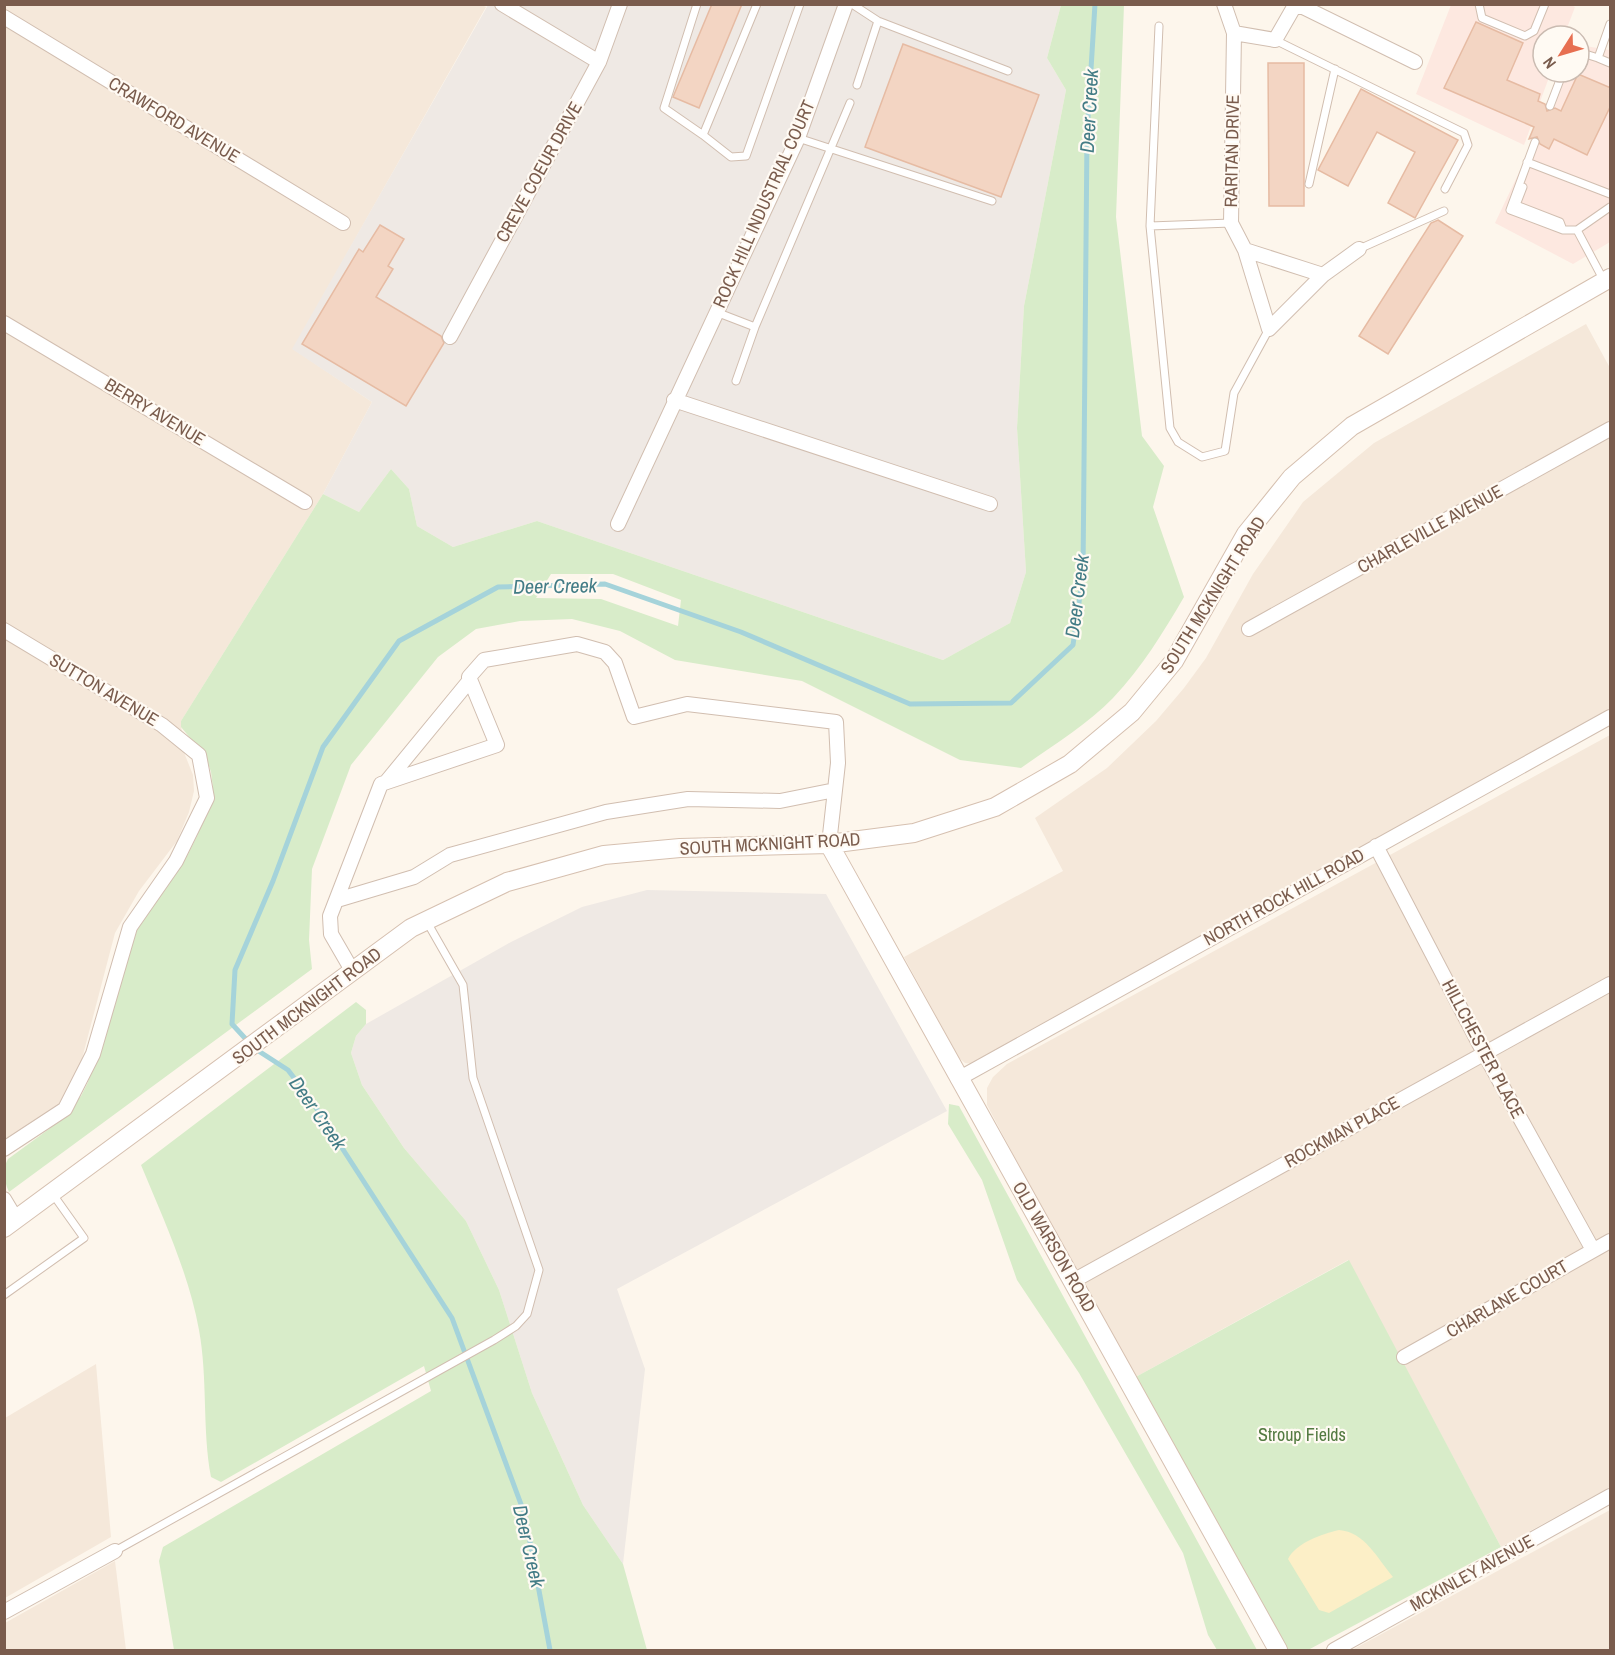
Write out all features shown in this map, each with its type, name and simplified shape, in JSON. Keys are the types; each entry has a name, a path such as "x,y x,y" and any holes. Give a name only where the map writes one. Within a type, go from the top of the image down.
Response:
{"main road":[{"name":"SOUTH MCKNIGHT ROAD","path":"10,1223 411,928 507,882 604,855 680,848 829,844 915,833 995,807 1070,764 1132,712 1174,661 1246,534 1292,477 1352,426 1608,284"},
{"name":"OLD WARSON ROAD","path":"829,844 1278,1650"}],"street":[{"path":"502,4 599,62"},
{"name":"CREVE COEUR DRIVE","path":"450,337 599,62 620,4"},
{"name":"ROCK HILL INDUSTRIAL COURT","path":"618,524 798,138 846,4"},
{"name":"RARITAN DRIVE","path":"1224,4 1234,33 1231,223 1245,250 1269,329"},
{"path":"1234,33 1275,40 1289,12 1294,7 1303,7 1415,62"},
{"name":"CRAWFORD AVENUE","path":"4,17 343,223"},
{"path":"1269,329 1323,275 1359,249"},
{"path":"1245,250 1323,275"},
{"name":"BERRY AVENUE","path":"4,323 305,502"},
{"path":"674,400 990,504"},
{"name":"CHARLEVILLE AVENUE","path":"1249,629 1611,429"},
{"name":"SUTTON AVENUE","path":"4,630 162,724 199,755 207,798 176,861 130,927 93,1054 65,1109 4,1149"},
{"path":"385,783 484,660 577,644 605,652 615,663 634,717 687,704 836,722 838,763 829,844"},
{"path":"353,972 331,934 330,916 381,784 497,745 470,680"},
{"name":"NORTH ROCK HILL ROAD","path":"958,1079 1611,717"},
{"path":"337,900 414,877 450,855 606,812 688,799 780,801 835,790"},
{"name":"HILLCHESTER PLACE","path":"1376,846 1484,1053 1593,1250"},
{"name":"ROCKMAN PLACE","path":"1073,1281 1611,984"},
{"path":"4,1199 10,1223"},
{"name":"CHARLANE COURT","path":"1404,1357 1611,1241"},
{"name":"MCKINLEY AVENUE","path":"1334,1650 1611,1496"},
{"path":"4,1612 115,1551"}],"lane":[{"path":"697,4 664,108 731,157 746,156 800,4"},
{"path":"703,135 757,4"},
{"path":"852,4 878,21 1008,71"},
{"path":"1479,4 1482,18 1525,36 1534,31 1545,4"},
{"path":"857,85 878,21"},
{"path":"1598,58 1611,24"},
{"path":"1159,26 1150,226 1170,428 1178,442 1202,457 1225,451 1234,393 1269,329"},
{"path":"1275,40 1464,134 1468,145 1445,189"},
{"path":"1591,56 1611,63"},
{"path":"1309,184 1335,69"},
{"path":"1550,106 1558,84"},
{"path":"736,381 755,327 850,103"},
{"path":"798,138 992,201"},
{"path":"1535,142 1509,210 1563,230 1577,230 1611,207"},
{"path":"1527,162 1608,192 1611,183"},
{"path":"1359,249 1444,211"},
{"path":"1150,226 1231,223"},
{"path":"1577,230 1608,284"},
{"path":"716,312 755,327"},
{"path":"115,1551 494,1340 516,1326 527,1314 539,1270 473,1078 463,985 426,921"},
{"path":"4,1295 84,1238 52,1193"}],"shaded area":[{"path":"1569,4 1575,7 1569,24 1531,24 1531,84 1547,84 1524,145 1416,94 1451,5"},
{"path":"5,5 482,5 486,7 293,349 372,402 323,494 181,721 183,750 193,775 194,791 189,812 177,841 139,891 115,933 78,1074 54,1111 5,1139"},
{"path":"488,5 1061,5 1047,58 1066,90 1024,306 1017,428 1026,572 1010,623 943,660 537,521 453,547 417,526 409,489 391,469 359,512 323,494 372,402 292,349"},
{"path":"1591,47 1610,50 1610,242 1573,264 1495,223 1524,162 1555,84 1591,84"},
{"path":"1586,324 1610,368 1610,710 973,1064 965,1063 959,1058 904,957 1063,871 1035,818 1107,768 1156,721 1184,688 1206,658 1253,574 1303,502 1374,443"},
{"path":"1610,735 1610,1487 1501,1547 1348,1260 1132,1379 987,1105 987,1088 993,1077 1007,1064"},
{"path":"647,890 826,894 947,1111 617,1289 645,1369 623,1564 583,1505 532,1393 499,1290 466,1221 404,1148 362,1085 351,1053 356,1036 366,1024 511,942 582,907"},
{"path":"96,1364 111,1537 5,1598 5,1418"},
{"path":"1610,1510 1610,1650 1352,1650"},
{"path":"115,1561 126,1650 5,1650 5,1623"}],"green space":[{"path":"1061,5 1124,5 1116,217 1142,436 1164,466 1153,507 1184,597 1152,649 1113,698 1081,726 1021,768 960,760 802,681 675,660 620,631 572,619 520,621 476,629 438,657 351,765 312,869 309,940 312,969 9,1192 4,1176 8,1159 49,1129 81,1096 88,1082 132,939 145,913 188,854 197,836 213,788 211,772 206,757 181,727 181,721 323,494 359,512 391,469 409,489 417,526 453,547 537,521 943,660 1010,623 1026,572 1017,428 1024,306 1066,90 1047,58","holes":["551,574 613,574 681,600 678,626 601,599 536,598"]},
{"path":"356,1002 366,1010 366,1024 356,1036 351,1053 362,1085 404,1148 466,1221 499,1290 532,1393 583,1505 623,1564 647,1650 174,1650 159,1561 163,1547 431,1391 424,1366 221,1482 211,1477 202,1348 195,1309 174,1246 141,1165"},
{"path":"949,1104 959,1106 1257,1650 1217,1650 1208,1635 1183,1553 1079,1373 1017,1280 982,1180 948,1124"},
{"name":"Stroup Fields","path":"1349,1260 1501,1547 1308,1650 1283,1650 1132,1379"}],"sand":[{"path":"1339,1530 1348,1532 1363,1541 1393,1577 1329,1613 1319,1610 1288,1559 1303,1544"}],"building":[{"path":"712,4 742,4 699,108 673,97"},
{"path":"1476,22 1523,43 1507,80 1540,94 1538,101 1545,104 1547,111 1555,108 1561,111 1573,84 1591,84 1591,80 1611,88 1611,105 1587,155 1554,139 1549,149 1540,144 1537,137 1529,139 1534,127 1444,88"},
{"path":"903,44 1039,95 1001,197 865,147"},
{"path":"1268,63 1304,63 1304,206 1269,206"},
{"path":"1361,89 1458,140 1415,218 1388,203 1415,152 1377,132 1348,186 1318,170"},
{"path":"1438,220 1463,236 1388,354 1359,336 1431,223"},
{"path":"380,225 404,239 388,266 393,269 376,297 441,336 444,343 406,406 302,344 359,249 363,252"}],"waterway":[{"name":"Deer Creek","path":"550,1650 525,1515 452,1318 311,1100 288,1070 254,1048 232,1024 235,970 273,881 323,747 399,641 498,587 605,584 741,632 910,704 1011,703 1073,645 1083,574 1087,134 1095,4"}]}
